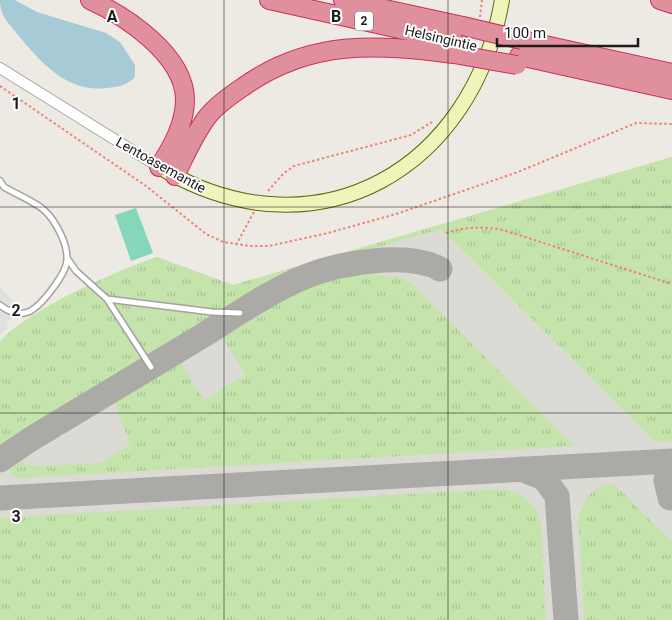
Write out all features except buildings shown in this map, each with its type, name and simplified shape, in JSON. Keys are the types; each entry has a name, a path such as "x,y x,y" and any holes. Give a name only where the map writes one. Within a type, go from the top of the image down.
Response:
{"highway":[{"path":"90,0 144,34 168,57 176,71 185,98 184,111 174,142 159,167"},
{"name":"Helsingintie","path":"269,0 520,53 672,90"},
{"name":"Helsingintie","path":"343,0 458,40"},
{"path":"660,0 672,4"},
{"path":"175,176 194,137 209,116 239,89 279,66 326,50 458,40 520,53"},
{"name":"Helsingintie","path":"520,53 672,73"}],"main road":[{"name":"Lentoasemantie","path":"159,167 214,194 248,201 287,205 336,199 382,181 409,165 428,148 457,116 482,69 498,23 502,0"}],"street":[{"name":"Lentoasemantie","path":"0,68 159,167"}],"lane":[{"path":"0,181 4,187 43,209 54,221 63,240 67,258 76,271 107,299 151,366"},
{"path":"1,309 16,314 28,312 41,303 63,272 67,258"},
{"path":"107,299 212,312 240,313"}],"path":[{"path":"480,20 482,0"},
{"path":"0,86 138,181 206,234 236,245 269,246 396,214 518,172 628,125 647,122 672,124"},
{"path":"267,193 276,180 294,166 411,135 435,120"},
{"path":"236,245 256,210"},
{"path":"446,233 463,228 483,226 503,230 672,284"}],"shaded area":[{"path":"672,157 672,620 0,620 0,341 9,332 56,303 119,271 157,257 233,285"},
{"path":"0,287 22,310 6,323 7,328 0,335"}],"green space":[{"path":"672,157 672,441 656,442 441,229 298,270 275,280 91,391 54,411 0,451 0,341 15,328 53,304 118,272 157,257 233,285"},
{"path":"136,208 153,253 131,261 115,215"},
{"path":"369,274 397,277 410,282 575,446 19,478 11,475 8,470 10,462 20,455 25,465 101,463 130,444 114,403 180,361 204,400 245,375 222,336 274,305 310,288 348,276"},
{"path":"605,484 615,485 672,542 672,620 584,620 578,518 587,498 593,491"},
{"path":"495,489 511,491 525,498 539,516 546,620 0,620 0,518"}],"water":[{"path":"0,0 15,0 37,12 106,33 120,42 135,65 135,77 122,85 107,88 80,86 68,81 37,57 6,20 0,6"}],"taxiway":[{"path":"0,460 31,439 253,304 307,276 337,267 374,261 410,261 440,269"},
{"path":"0,498 672,461"},
{"path":"670,498 666,480 672,468"},
{"path":"521,469 544,478 557,496 566,620"}]}
